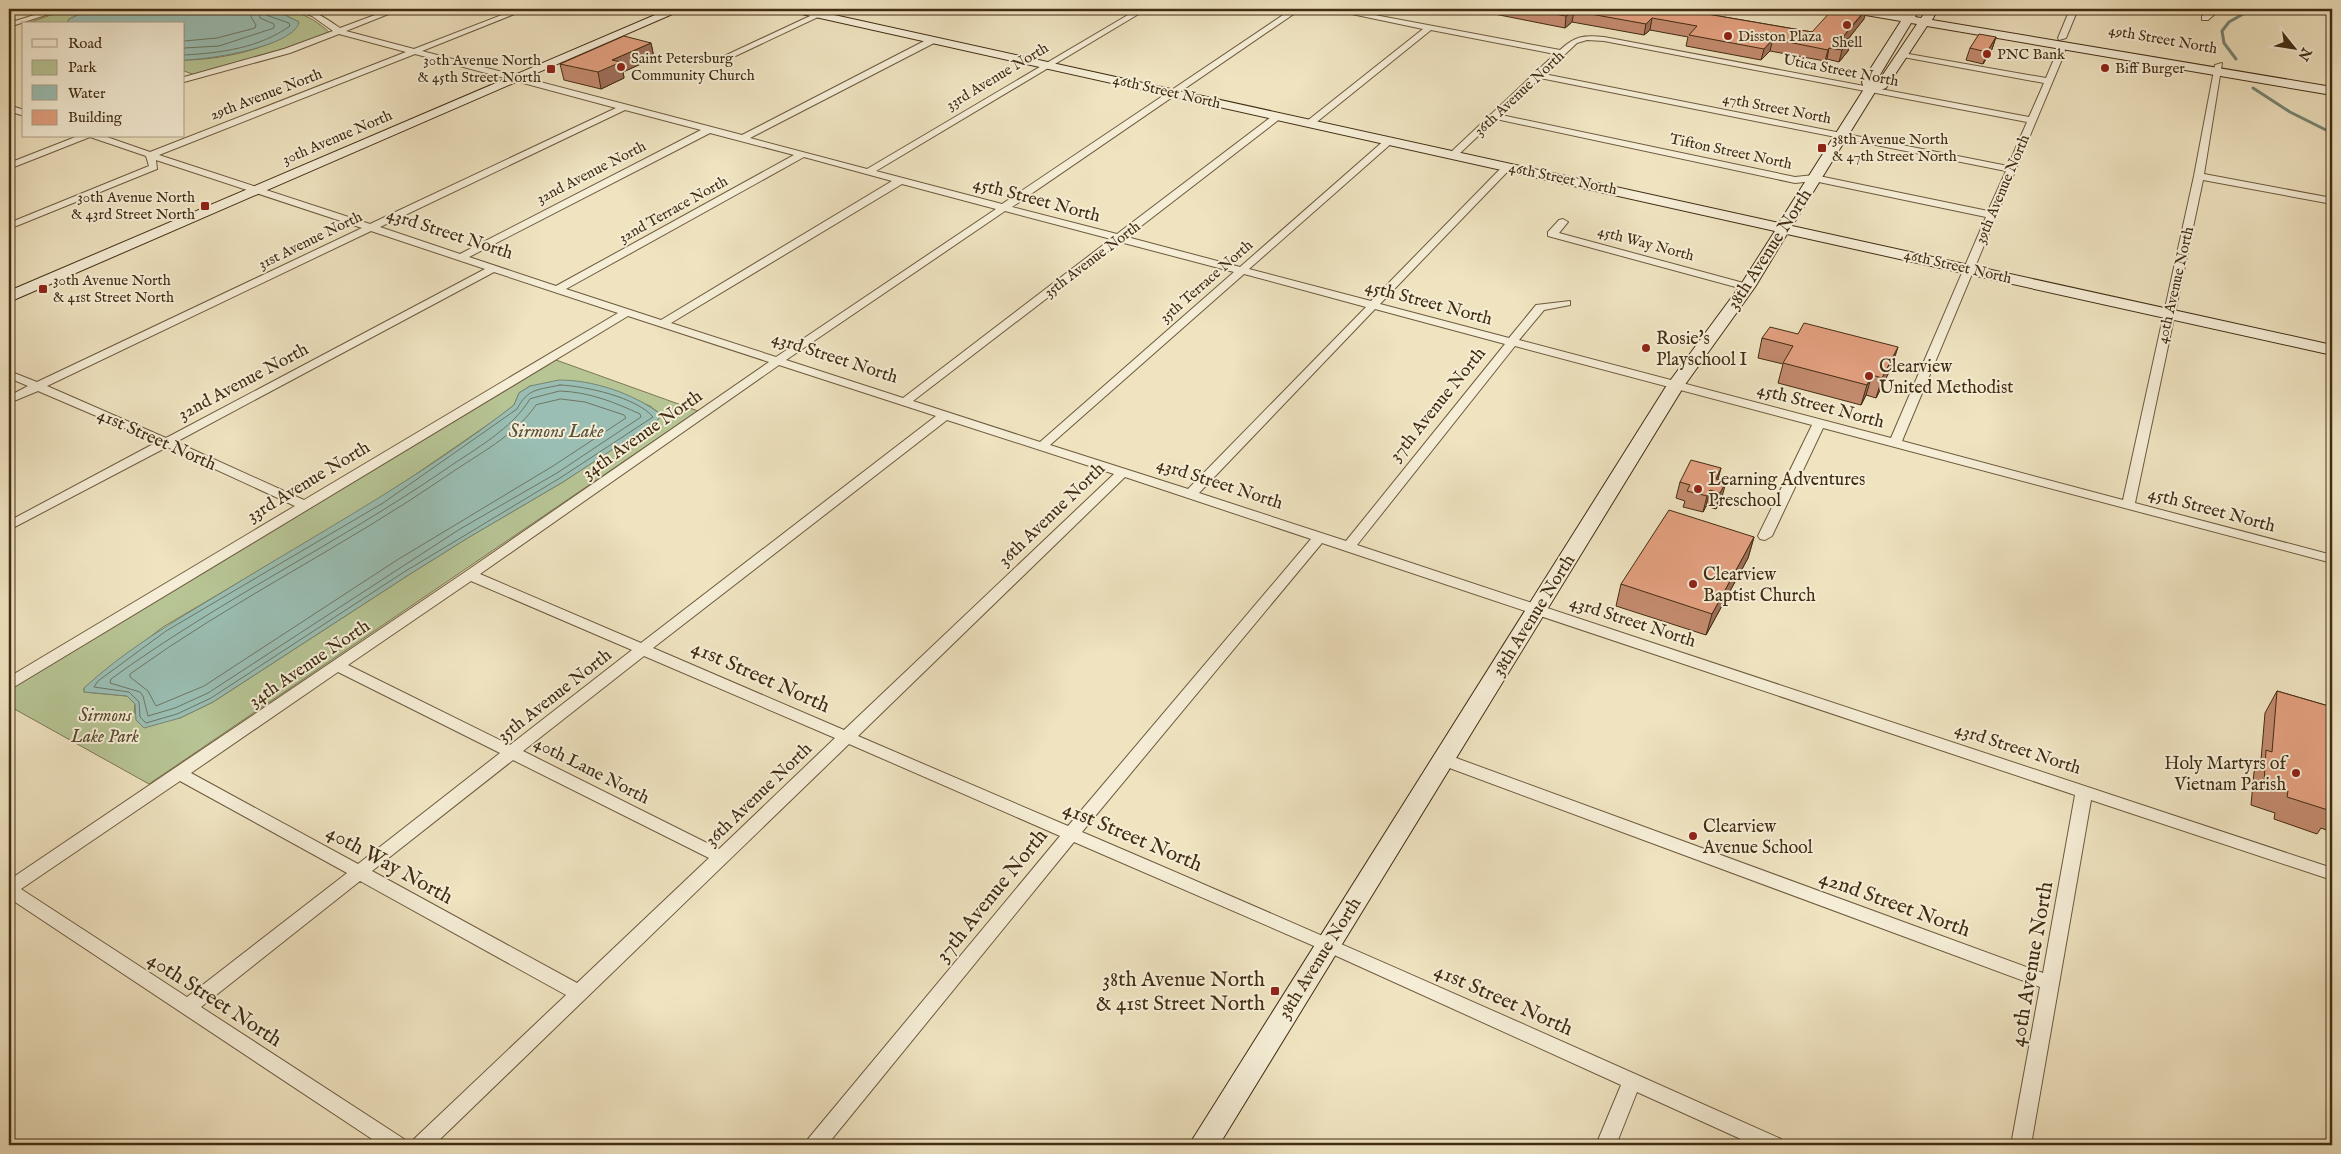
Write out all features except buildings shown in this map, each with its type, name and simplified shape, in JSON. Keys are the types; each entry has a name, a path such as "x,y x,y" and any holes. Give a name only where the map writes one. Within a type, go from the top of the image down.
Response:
{"main road":[{"name":"30th Avenue North","path":"9,297 678,9"},
{"name":"46th Street North","path":"793,9 825,12 933,40 1784,227 2332,350"},
{"path":"1848,9 1911,13"},
{"path":"1887,9 1911,13"},
{"name":"49th Street North","path":"1911,13 2062,42 2219,68 2332,84"},
{"name":"38th Avenue North","path":"1870,89 1868,82 1911,13"},
{"name":"38th Avenue North","path":"1203,1145 1676,385 1747,287 1870,89 1882,85 1929,15"},
{"name":"49th Street North","path":"2219,68 2332,91"}],"street":[{"path":"10,25 60,9"},
{"path":"296,9 315,14 340,32"},
{"path":"186,78 278,53 340,32 397,9"},
{"name":"29th Avenue North","path":"150,155 523,9"},
{"name":"33rd Avenue North","path":"868,172 1143,9"},
{"name":"34th Avenue North","path":"9,890 470,575 779,360 1297,9"},
{"path":"1332,9 1562,52"},
{"name":"39th Avenue North","path":"1895,443 2061,52 2062,42 2074,9"},
{"path":"2205,18 2217,9"},
{"path":"724,58 825,12"},
{"path":"1310,123 1430,28"},
{"name":"45th Street North","path":"340,32 709,130 745,137 899,181 1819,422 2332,559"},
{"name":"Utica Street North","path":"1587,38 1604,39 2031,120"},
{"name":"36th Avenue North","path":"1454,154 1574,41 1587,38"},
{"path":"745,137 933,40"},
{"path":"1903,55 2048,81"},
{"name":"40th Avenue North","path":"2128,505 2199,176 2219,68"},
{"name":"47th Street North","path":"1538,75 2011,169"},
{"name":"31st Avenue North","path":"9,400 624,107"},
{"name":"35th Avenue North","path":"906,401 1278,116"},
{"name":"Tifton Street North","path":"1494,116 1795,180 1814,178 1992,215"},
{"name":"32nd Avenue North","path":"461,257 709,130"},
{"path":"9,166 82,138"},
{"name":"43rd Street North","path":"100,138 662,324 906,401 1349,546 2332,874"},
{"name":"35th Terrace North","path":"1042,446 1390,140"},
{"name":"32nd Terrace North","path":"558,289 803,154"},
{"path":"9,226 154,167 150,155"},
{"path":"1190,494 1508,166"},
{"path":"2199,176 2332,201"},
{"path":"662,324 899,181"},
{"name":"45th Way North","path":"1563,222 1552,234 1747,287"},
{"name":"32nd Avenue North","path":"9,526 494,268"},
{"name":"37th Avenue North","path":"1349,546 1540,307 1566,302"},
{"name":"33rd Avenue North","path":"9,683 628,312"},
{"name":"41st Street North","path":"9,374 166,442 304,505"},
{"name":"35th Avenue North","path":"188,1007 511,752 946,414"},
{"path":"1765,536 1819,422"},
{"name":"36th Avenue North","path":"421,1145 1123,472"},
{"name":"37th Avenue North","path":"815,1145 1071,834 1320,538"},
{"name":"41st Street North","path":"470,575 1327,944 1774,1145"},
{"name":"40th Lane North","path":"337,665 721,857"},
{"name":"42nd Street North","path":"1442,759 2051,984"},
{"name":"40th Way North","path":"179,773 579,994"},
{"name":"40th Avenue North","path":"2021,1145 2084,791"},
{"name":"40th Street North","path":"9,890 396,1145"},
{"path":"1606,1145 1632,1081"}],"green space":[{"path":"68,9 91,9 69,19 68,22 31,22"},
{"path":"260,9 298,13 314,20 330,33 274,52 195,75 185,71 185,60 207,59 245,52 278,39 299,22 285,15"},
{"name":"Sirmons Lake Park","path":"556,360 698,411 149,784 9,706 9,689","holes":["530,386 606,388 650,406 659,413 658,419 563,482 407,576 213,702 180,718 134,713 135,704 127,696 84,692 84,688 163,627 380,499 496,419 514,405 519,393"]}],"water":[{"path":"91,9 260,9 285,15 299,22 294,31 266,45 229,55 185,60 185,22 68,22 69,19"},
{"name":"Sirmons Lake","path":"559,380 585,382 612,389 637,399 659,413 659,419 563,482 407,576 213,702 180,718 144,728 136,720 135,704 127,696 84,692 84,688 100,674 150,637 370,503 443,456 514,405 519,393 530,386"}],"waterway":[{"path":"2236,59 2224,43 2222,31 2229,22 2252,9"},
{"path":"2253,88 2290,112 2332,133"}],"place":[{"name":"Shell","path":"1847,25"},
{"name":"Disston Plaza","path":"1728,36"},
{"name":"PNC Bank","path":"1987,54"},
{"name":"Saint Petersburg Community Church","path":"621,67"},
{"name":"Biff Burger","path":"2105,68"},
{"name":"30th Avenue North & 45th Street North","path":"551,69"},
{"name":"38th Avenue North & 47th Street North","path":"1822,148"},
{"name":"30th Avenue North & 43rd Street North","path":"205,206"},
{"name":"30th Avenue North & 41st Street North","path":"43,289"},
{"name":"Rosie's Playschool I","path":"1646,348"},
{"name":"Clearview United Methodist","path":"1869,376"},
{"name":"Learning Adventures Preschool","path":"1698,489"},
{"name":"Clearview Baptist Church","path":"1693,584"},
{"name":"Holy Martyrs of Vietnam Parish","path":"2296,773"},
{"name":"Clearview Avenue School","path":"1693,836"},
{"name":"38th Avenue North & 41st Street North","path":"1275,991"}]}
